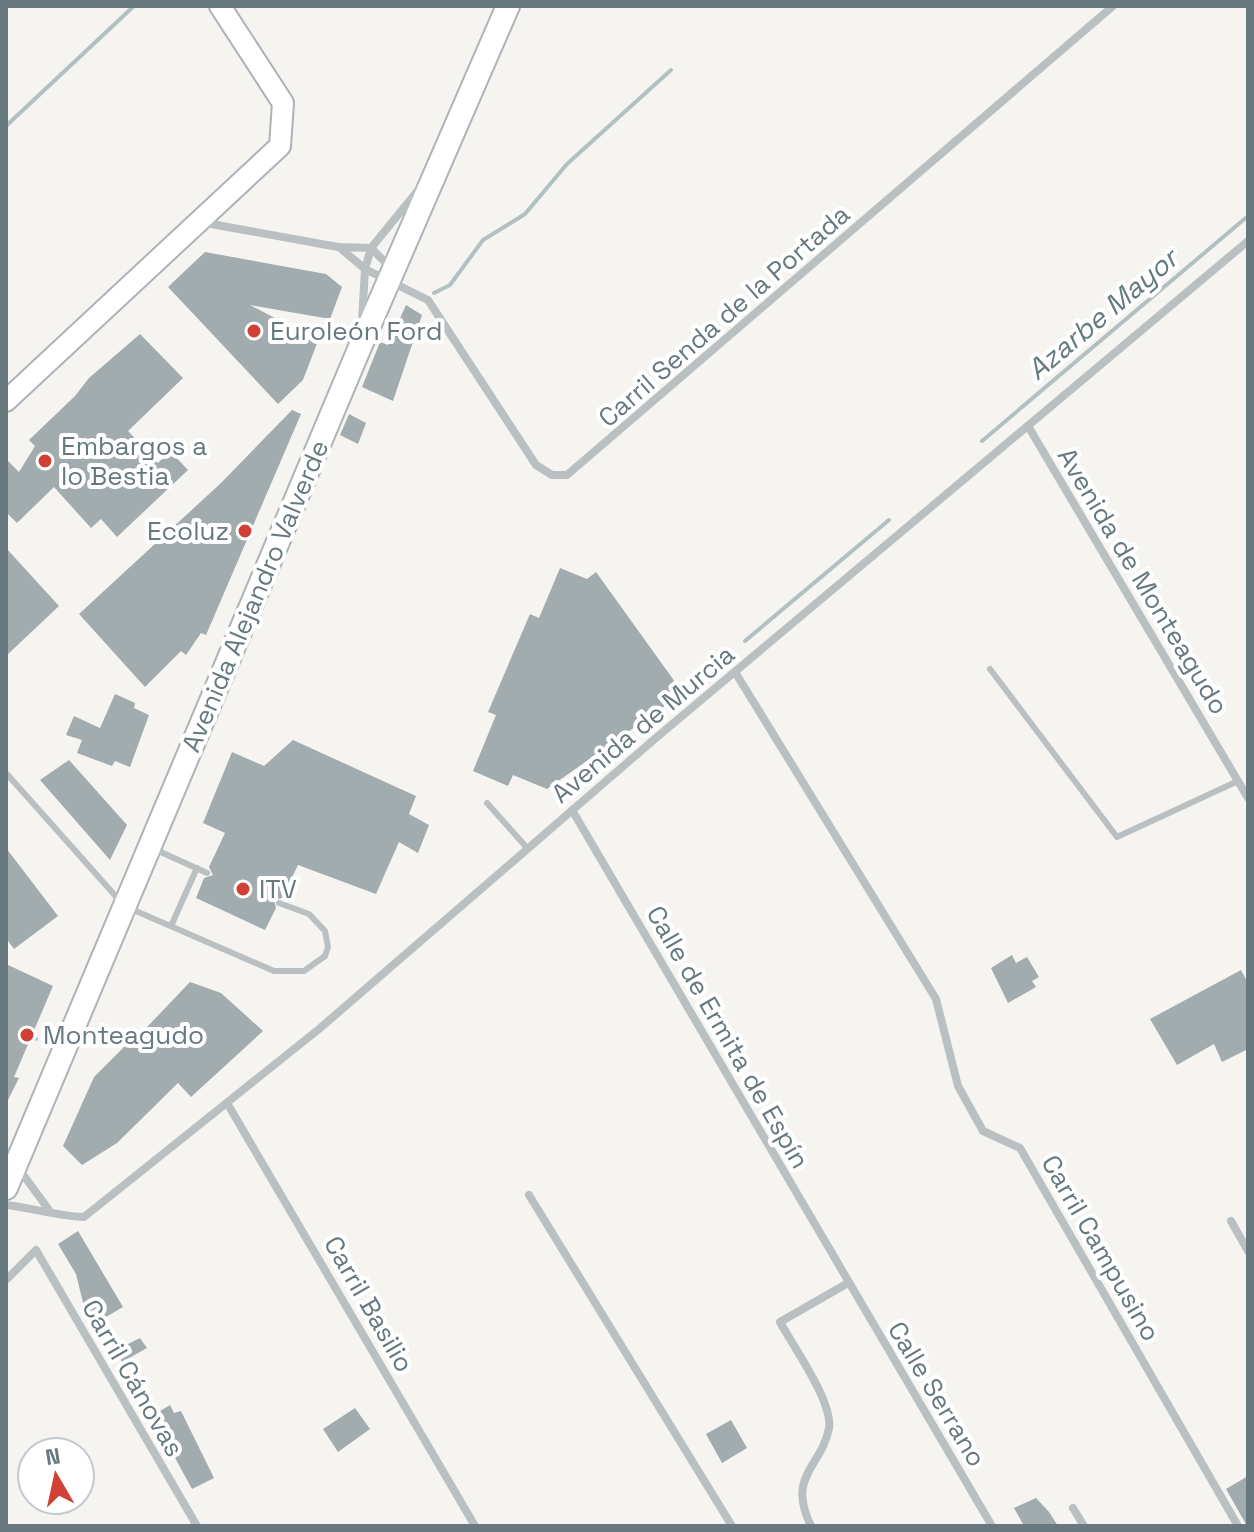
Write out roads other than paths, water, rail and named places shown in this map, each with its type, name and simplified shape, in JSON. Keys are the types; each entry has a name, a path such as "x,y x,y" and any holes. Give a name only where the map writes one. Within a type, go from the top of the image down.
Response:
{"main road":[{"name":"Avenida Alejandro Valverde","path":"10,1176 360,347 508,6"}],"street":[{"path":"6,401 280,146 283,103 220,6"},
{"name":"Carril Senda de la Portada","path":"392,276 428,300 536,465 552,475 567,475 1113,6"},
{"path":"360,347 365,269 371,248 440,161"},
{"path":"199,222 338,247 371,248"},
{"name":"Avenida de Murcia","path":"6,1205 38,1208 55,1216 84,1217 319,1029 572,810 1248,241"},
{"path":"338,247 365,269 392,276"},
{"path":"371,248 392,276"},
{"name":"Avenida de Monteagudo","path":"1028,426 1248,798"},
{"name":"Carril Campusino","path":"735,672 936,999 958,1086 983,1131 1020,1148 1238,1526"},
{"name":"Calle de Ermita de Espín","path":"572,810 848,1283"},
{"name":"Carril Basilio","path":"227,1103 475,1526"},
{"path":"10,1176 55,1216"},
{"path":"529,1195 732,1526"},
{"path":"1231,1221 1248,1251"},
{"name":"Carril Cánovas","path":"6,1280 36,1250 197,1526"},
{"path":"811,1526 805,1512 803,1482 829,1428 826,1405 780,1322 848,1283"},
{"name":"Calle Serrano","path":"848,1283 992,1526"},
{"path":"1073,1508 1084,1526"}],"lane":[{"path":"990,669 1117,837 1238,781"},
{"path":"6,773 125,906 274,971 304,971 325,956 328,947 325,931 309,914 279,903"},
{"path":"487,803 528,849"},
{"path":"150,847 207,873"},
{"path":"171,926 197,868"}],"waterway":[{"path":"6,126 134,6"},
{"path":"434,293 450,285 483,240 525,214 567,164 671,70"},
{"name":"Azarbe Mayor","path":"982,441 1248,216"},
{"name":"Azarbe Mayor","path":"745,641 889,520"}],"place":[{"name":"Euroleón Ford","path":"254,331"},
{"name":"Embargos a lo Bestia","path":"45,461"},
{"name":"Ecoluz","path":"245,531"},
{"name":"ITV","path":"243,889"},
{"name":"Monteagudo","path":"27,1035"}]}
